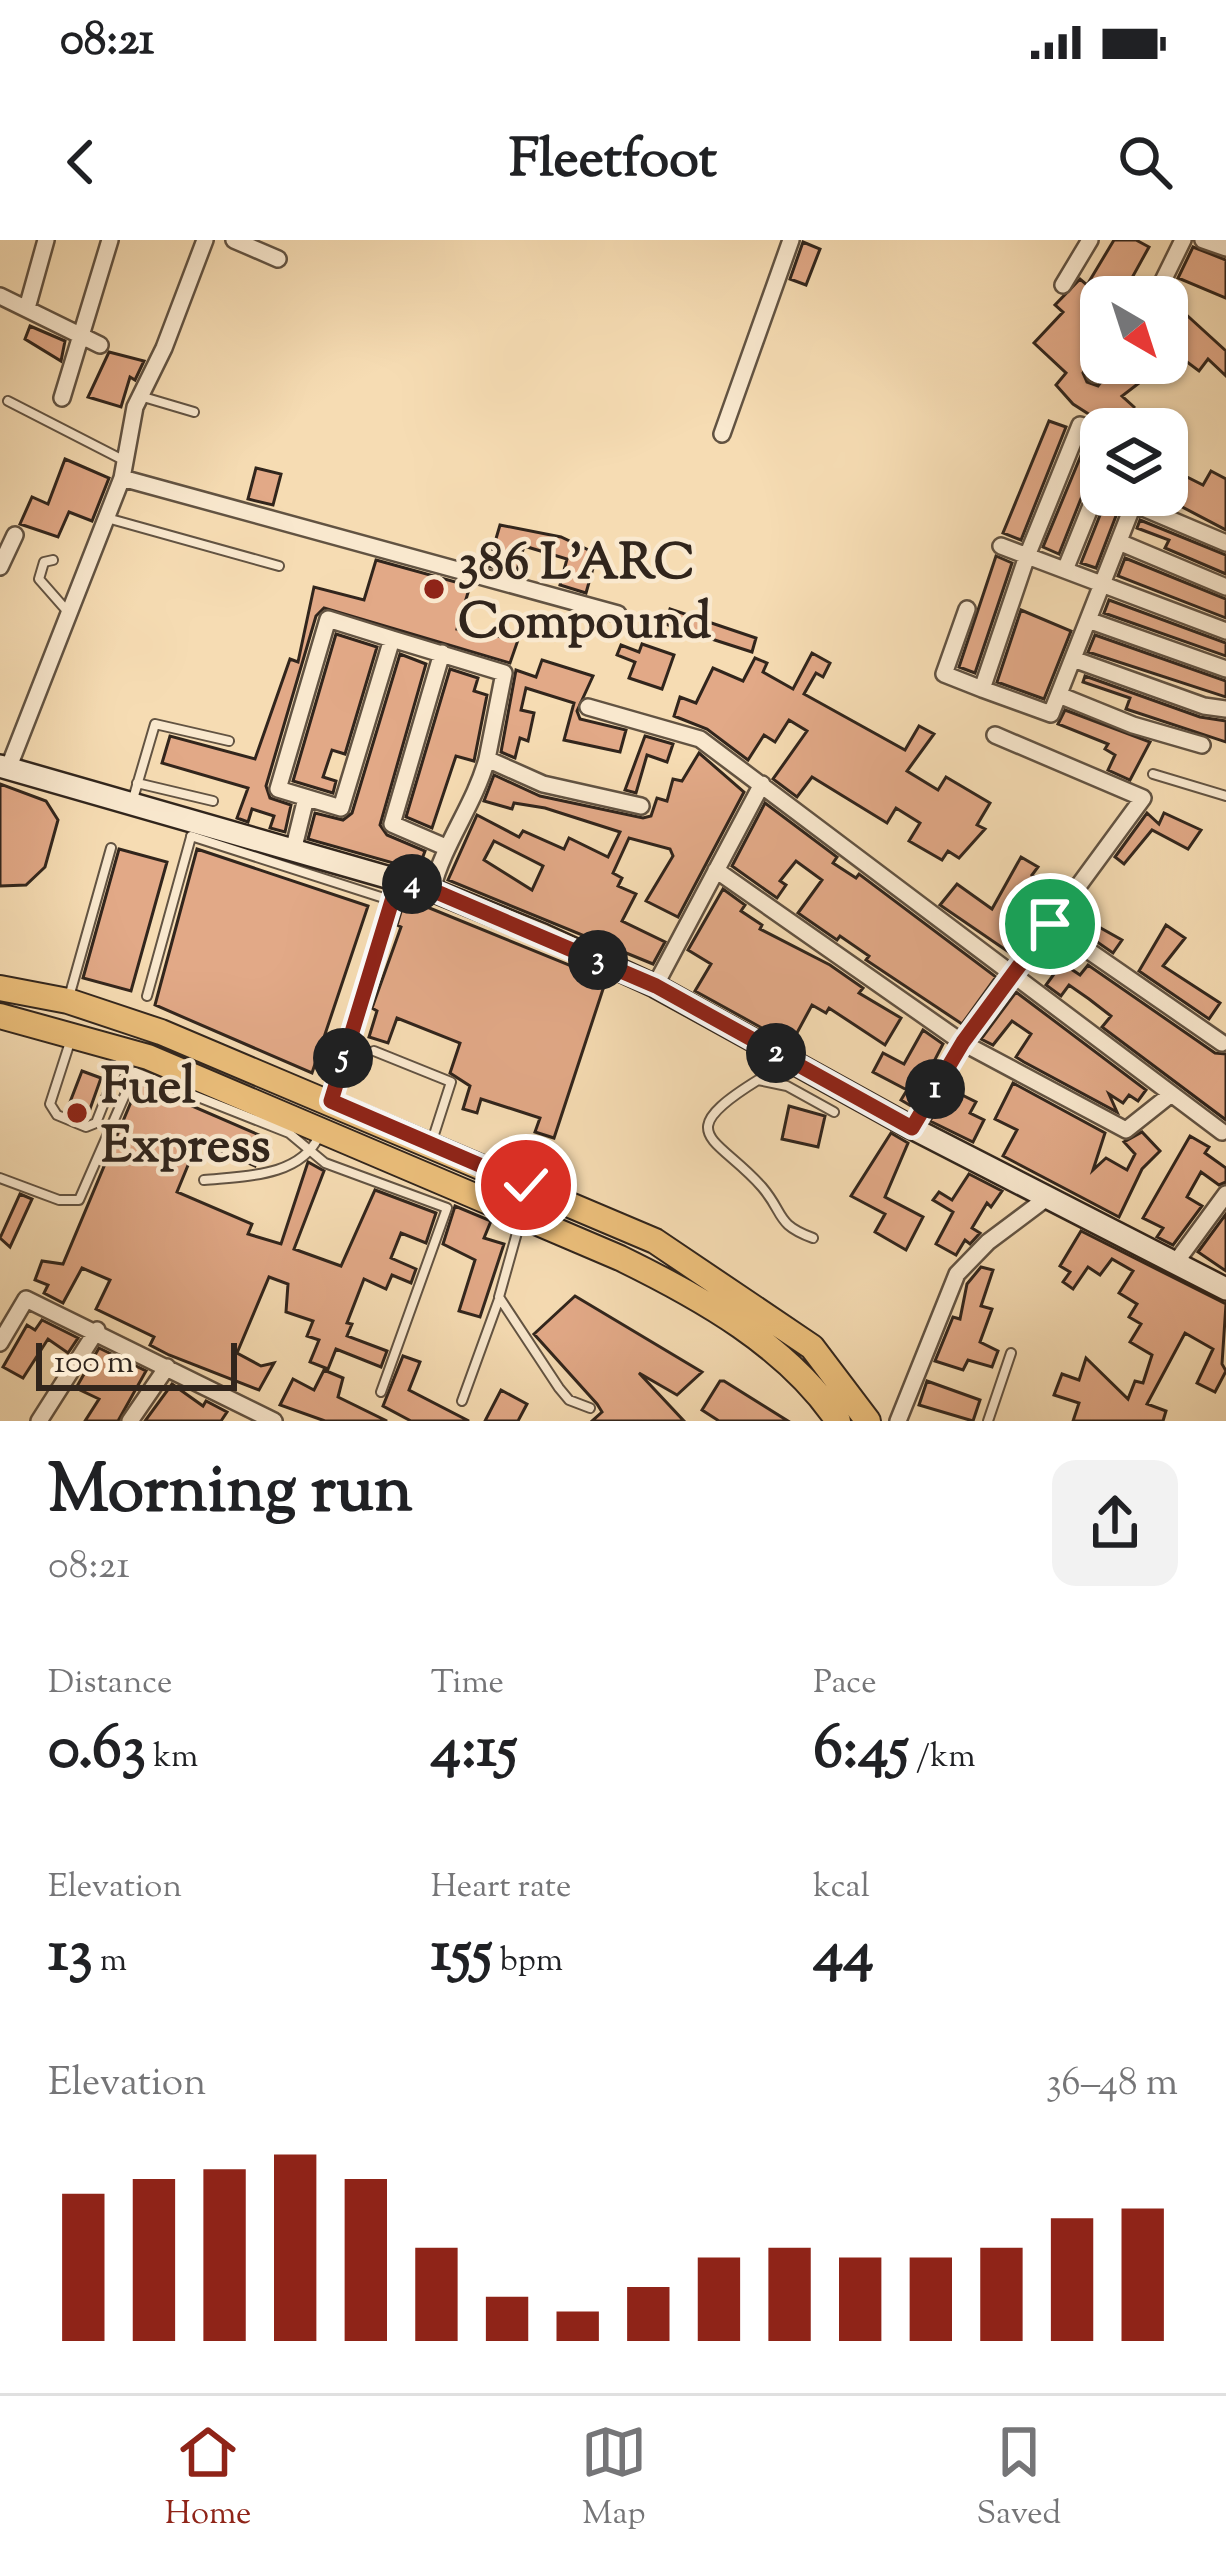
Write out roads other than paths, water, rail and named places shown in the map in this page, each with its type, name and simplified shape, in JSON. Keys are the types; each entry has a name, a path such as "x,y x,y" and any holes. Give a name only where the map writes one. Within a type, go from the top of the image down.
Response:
{"main road":[{"path":"0,988 68,1001 160,1032 655,1241 812,1347 868,1421"},
{"path":"0,1016 125,1050 322,1130 672,1283 805,1376 838,1421"},
{"path":"322,1130 331,1101"}],"street":[{"path":"27,308 46,240"},
{"path":"62,398 110,240"},
{"path":"205,240 140,396 125,471 4,767 134,794 193,830 293,851 395,891 432,890 656,986 912,1128 1226,1288"},
{"path":"722,434 791,240"},
{"path":"1063,284 1090,240"},
{"path":"1165,276 1183,240"},
{"path":"1203,240 1226,248"},
{"path":"238,241 278,259"},
{"path":"0,296 100,345"},
{"path":"982,688 1027,556 1080,424"},
{"path":"125,471 618,614"},
{"path":"1065,570 1087,516"},
{"path":"967,609 944,674 1051,714 1130,516"},
{"path":"1169,516 1226,543"},
{"path":"0,567 15,535"},
{"path":"1119,542 1226,587"},
{"path":"1001,546 1226,631"},
{"path":"392,639 340,808 278,789 328,619 504,673 487,758 471,805 443,846 432,890"},
{"path":"1088,620 1226,669"},
{"path":"442,653 392,824 443,846"},
{"path":"1073,659 1226,709"},
{"path":"1059,694 1132,725 1202,746"},
{"path":"588,706 700,739 1222,1132"},
{"path":"912,1128 963,1042 1144,798 995,735"},
{"path":"487,758 543,784 641,806"},
{"path":"656,986 762,784"},
{"path":"293,851 306,798"},
{"path":"716,871 963,1042 1126,1130 1170,1095"},
{"path":"331,1101 395,891"},
{"path":"1050,924 1222,1043"},
{"path":"1176,1262 1226,1194"},
{"path":"898,1421 956,1274 1048,1197"},
{"path":"0,1343 26,1299 274,1421"},
{"path":"38,1421 97,1330"},
{"path":"130,1421 167,1367"},
{"path":"228,1421 240,1403"}],"lane":[{"path":"140,396 194,412"},
{"path":"8,401 125,471"},
{"path":"107,518 279,566"},
{"path":"52,560 44,562 39,579 69,613"},
{"path":"213,801 134,794 158,722 230,741"},
{"path":"1153,774 1226,796"},
{"path":"147,996 193,830 395,891"},
{"path":"68,1001 111,848"},
{"path":"72,1034 50,1104 57,1115 86,1127 96,1123 125,1050"},
{"path":"374,1051 452,1082 431,1144"},
{"path":"0,1178 59,1200 79,1199 135,1072 290,1133 311,1154 447,1208 381,1392"},
{"path":"813,1238 785,1228 762,1187 717,1150 709,1130 717,1106 758,1080 787,1086 835,1112"},
{"path":"205,1180 271,1174 311,1154 322,1130"},
{"path":"462,1401 500,1297 521,1215"},
{"path":"500,1297 559,1388 569,1400 590,1408"},
{"path":"988,1421 1011,1353"}],"place":[{"name":"386 L'ARC Compound","path":"434,589"},
{"name":"Fuel Express","path":"77,1113"}]}
